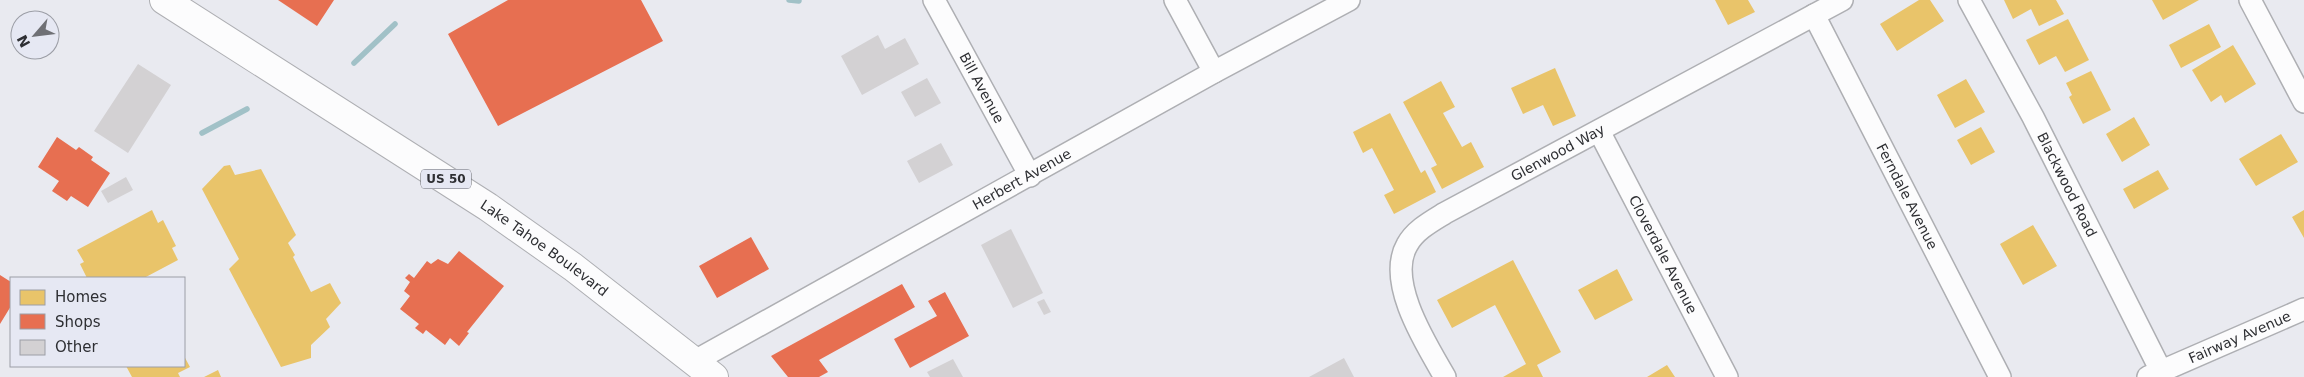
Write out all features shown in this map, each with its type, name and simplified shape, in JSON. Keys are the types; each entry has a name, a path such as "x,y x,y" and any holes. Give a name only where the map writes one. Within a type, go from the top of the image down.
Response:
{"highway":[{"name":"Lake Tahoe Boulevard","path":"164,0 488,207 573,267 705,369"}],"street":[{"name":"Bill Avenue","path":"934,0 1030,176"},
{"path":"1175,0 1214,72"},
{"name":"Herbert Avenue","path":"705,369 1030,176 1214,72 1349,0"},
{"name":"Glenwood Way","path":"1444,377 1409,308 1403,284 1401,261 1407,244 1421,228 1445,213 1842,0"},
{"name":"Blackwood Road","path":"1969,0 2033,117 2155,374"},
{"path":"2250,0 2304,102"},
{"name":"Ferndale Avenue","path":"1814,15 2000,377"},
{"name":"Cloverdale Avenue","path":"1599,131 1727,377"},
{"name":"Fairway Avenue","path":"2155,374 2304,309"}],"building: Homes":[{"path":"1715,0 1748,0 1755,12 1728,25"},
{"path":"1919,0 1930,0 1944,21 1897,51 1880,24"},
{"path":"2004,0 2056,0 2064,14 2039,26 2031,9 2013,19"},
{"path":"2152,0 2199,0 2163,20"},
{"path":"2068,19 2089,60 2065,72 2056,56 2039,65 2026,40"},
{"path":"2209,24 2221,47 2181,68 2169,45"},
{"path":"2233,45 2256,84 2225,103 2221,95 2211,102 2192,70"},
{"path":"1555,68 1576,116 1553,126 1543,105 1523,114 1511,88"},
{"path":"2091,71 2111,110 2083,124 2069,97 2072,95 2066,83"},
{"path":"1966,79 1985,112 1955,128 1937,95"},
{"path":"1441,81 1455,107 1443,113 1462,147 1471,142 1484,167 1442,189 1431,168 1437,165 1403,102"},
{"path":"1390,113 1421,173 1425,170 1436,192 1394,214 1384,195 1394,190 1372,148 1363,153 1353,132"},
{"path":"2134,117 2150,145 2122,162 2106,134"},
{"path":"1981,127 1995,152 1971,165 1957,140"},
{"path":"2281,134 2298,162 2256,186 2239,159"},
{"path":"230,165 235,175 261,169 296,235 288,243 311,292 330,283 341,303 326,319 330,327 311,345 311,358 281,367 229,269 239,259 202,189 224,166"},
{"path":"2158,170 2169,189 2134,209 2123,189"},
{"path":"152,210 158,223 163,220 176,246 172,248 178,260 146,277 86,277 80,264 84,262 77,250"},
{"path":"2304,210 2304,238 2292,217"},
{"path":"2033,225 2057,266 2023,285 2000,244"},
{"path":"1513,260 1561,352 1537,365 1543,377 1503,377 1526,364 1495,305 1452,328 1437,300"},
{"path":"1617,269 1633,300 1595,320 1578,290"},
{"path":"185,358 190,367 178,373 180,377 132,377 127,367 185,367"},
{"path":"1667,365 1675,377 1647,377"},
{"path":"218,370 221,377 204,377"}],"building: Shops":[{"path":"278,0 334,0 317,26"},
{"path":"508,0 641,0 663,41 498,126 448,34"},
{"path":"57,137 76,150 79,147 93,157 91,160 110,173 88,207 71,196 67,201 52,191 59,181 38,167"},
{"path":"751,237 769,269 717,298 699,266"},
{"path":"459,251 504,286 467,332 469,333 459,346 450,338 445,345 426,330 423,334 415,328 419,324 400,309 410,296 404,291 410,282 405,278 409,274 414,278 427,261 431,264 438,259 448,264"},
{"path":"0,275 10,281 10,308 0,324"},
{"path":"902,284 915,307 819,360 828,372 819,377 788,377 771,356"},
{"path":"945,292 969,336 910,368 894,339 937,316 928,301"}],"building: Other":[{"path":"878,35 885,49 905,38 919,64 862,95 841,56"},
{"path":"138,64 171,85 128,153 94,131"},
{"path":"927,78 941,103 915,117 901,92"},
{"path":"941,143 953,165 919,183 907,161"},
{"path":"126,177 133,190 108,203 101,191"},
{"path":"1011,229 1043,293 1013,308 981,245"},
{"path":"1044,299 1051,312 1044,315 1037,302"},
{"path":"1344,358 1354,377 1309,377"},
{"path":"953,359 963,377 930,377 927,372"}],"waterway":[{"path":"789,0 799,1"},
{"path":"354,63 395,24"},
{"path":"202,133 247,109"}]}
